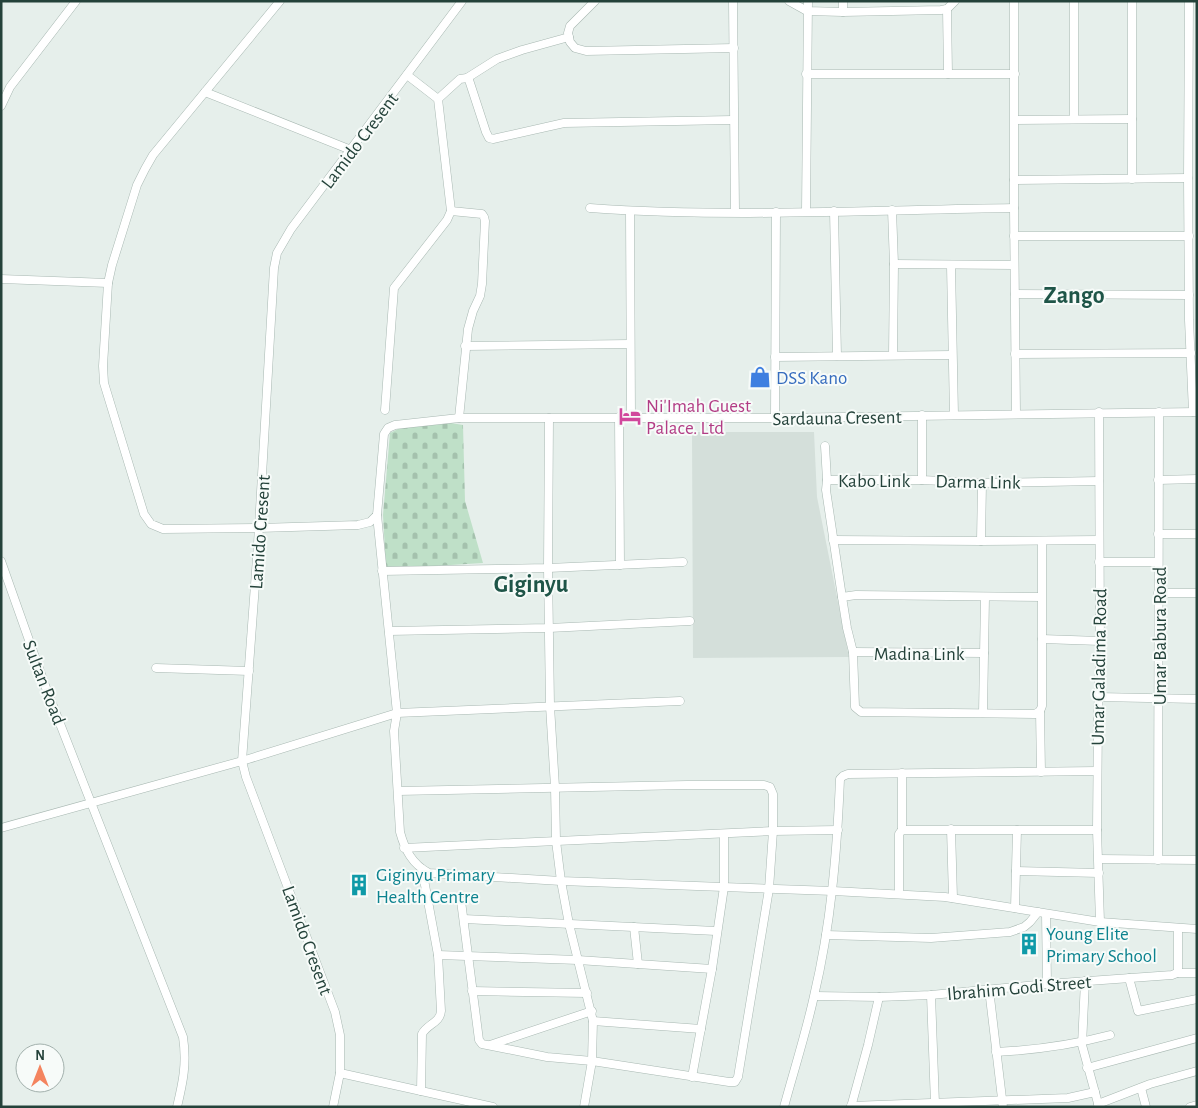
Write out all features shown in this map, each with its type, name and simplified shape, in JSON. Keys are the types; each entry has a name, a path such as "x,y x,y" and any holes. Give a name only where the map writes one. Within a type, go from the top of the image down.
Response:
{"street":[{"path":"1,106 10,87 76,1"},
{"path":"280,1 152,155 145,168 134,194 108,283 103,366 104,383 144,514 151,524 163,528 259,528 358,524 370,522 377,515"},
{"name":"Lamido Cresent","path":"333,1107 340,1073 340,1035 335,1012 242,762 259,528 274,268 277,253 291,229 462,1"},
{"path":"595,1 570,26 570,42 575,48 586,51 734,48"},
{"path":"733,1 735,212"},
{"path":"789,1 807,11 843,12 947,9 955,1"},
{"path":"806,212 808,1"},
{"path":"843,12 844,1"},
{"path":"1014,1 1016,414"},
{"path":"1074,1 1074,119"},
{"path":"1132,1 1132,179"},
{"path":"1189,1 1193,64 1193,119 1188,178 1189,236 1193,262 1189,295 1193,320 1191,353 1195,412"},
{"path":"947,9 948,74"},
{"path":"438,99 460,79 467,78 497,59 569,37"},
{"path":"806,74 1015,74"},
{"path":"385,410 394,288 447,220 451,211 438,99 407,75"},
{"path":"467,78 486,132 489,138 493,139 564,122 734,120"},
{"path":"205,92 351,150"},
{"path":"1015,120 1132,119"},
{"path":"1014,180 1188,178"},
{"path":"590,208 806,212 1014,208"},
{"path":"630,210 631,417"},
{"path":"892,210 894,264 893,355"},
{"path":"451,211 482,214 484,217 482,284 480,296 468,329 459,418"},
{"path":"834,211 837,356"},
{"path":"775,418 776,212"},
{"path":"1014,236 1189,236"},
{"path":"894,264 951,266 1014,265"},
{"path":"951,266 954,415"},
{"path":"1,279 108,283"},
{"path":"1014,294 1189,295"},
{"path":"466,346 630,344"},
{"path":"1015,354 1191,353"},
{"path":"774,357 952,355"},
{"name":"Umar Galadima Road","path":"1099,412 1100,641 1097,830 1100,922"},
{"name":"Umar Babura Road","path":"1158,860 1159,412"},
{"name":"Sardauna Cresent","path":"377,515 384,434 388,428 395,425 459,418 775,418 1195,412"},
{"name":"Darma Link","path":"922,415 922,480 982,483 1099,481"},
{"path":"619,417 620,565"},
{"path":"549,418 548,568 550,706 556,842 560,882 592,1011 592,1061 584,1107"},
{"path":"826,446 826,490 847,628 854,652 855,707 860,712 1035,714 1040,711"},
{"path":"1158,480 1197,479"},
{"name":"Kabo Link","path":"827,480 922,480"},
{"path":"981,540 982,483"},
{"path":"377,515 397,714 394,730 400,832 404,848 412,860 422,869 436,875 560,882 832,891 953,898 1100,922 1197,929"},
{"path":"1158,534 1197,534"},
{"path":"833,540 1099,540"},
{"path":"1041,772 1042,541"},
{"name":"Sultan Road","path":"1,561 46,688 183,1037 186,1056 184,1078 177,1107"},
{"path":"382,571 548,568 683,562"},
{"path":"1099,562 1158,562"},
{"path":"1158,593 1197,593"},
{"path":"842,597 856,595 1042,597"},
{"path":"983,713 985,597"},
{"path":"389,632 549,628 690,621"},
{"path":"1042,639 1100,641"},
{"name":"Madina Link","path":"854,652 984,653"},
{"path":"156,668 249,671"},
{"path":"1098,697 1197,699"},
{"path":"1,828 242,762 397,714 680,701"},
{"path":"784,1107 814,996 826,935 838,830 840,780 843,776 848,774 902,773 1098,772"},
{"path":"898,894 899,834 902,830 902,773"},
{"path":"398,791 764,785 770,787 774,794 769,889 738,1077 735,1082 592,1061 547,1057 482,1044 479,1040 461,901 459,898 428,897"},
{"path":"404,848 773,831 838,830"},
{"path":"902,830 1097,830"},
{"path":"951,830 953,898"},
{"path":"1015,908 1017,830"},
{"path":"692,1077 712,968 716,931 724,888 724,834"},
{"path":"1098,859 1197,860"},
{"path":"421,1091 422,1034 440,1016 438,955 422,869"},
{"path":"1016,871 1099,873"},
{"path":"826,935 931,938 1010,932 1024,927 1042,913"},
{"path":"1042,913 1047,984"},
{"path":"464,919 716,931"},
{"path":"634,927 638,964"},
{"path":"1177,973 1178,928"},
{"path":"438,955 578,960 712,968"},
{"name":"Ibrahim Godi Street","path":"814,996 879,997 931,995 1047,984 1172,976 1177,973 1197,973"},
{"path":"1129,978 1138,1011 1197,999"},
{"path":"1086,981 1082,1042 1087,1068 1099,1105 1141,1088 1197,1071"},
{"path":"989,989 1002,1103"},
{"path":"472,991 587,994"},
{"path":"931,995 935,1104"},
{"path":"879,997 868,1046 851,1106 1002,1103 1079,1096 1095,1092"},
{"path":"489,1046 592,1011"},
{"path":"593,1021 701,1029"},
{"path":"996,1052 1033,1050 1082,1042 1110,1035"},
{"path":"1087,1068 1197,1038"},
{"path":"340,1073 493,1107"},
{"path":"1141,1088 1146,1107"},
{"path":"1058,1098 1060,1107"},
{"path":"1190,1107 1197,1105"}],"shaded area":[{"path":"692,432 814,432 817,497 849,657 693,658"}],"green space":[{"path":"451,423 463,425 465,501 483,563 386,569 383,515 390,433 400,428"}],"place":[{"name":"DSS Kano","path":"760,377"},
{"name":"Ni'Imah Guest Palace. Ltd","path":"630,416"},
{"name":"Giginyu Primary Health Centre","path":"359,885"},
{"name":"Young Elite Primary School","path":"1029,944"}],"district":[{"name":"Zango","path":"1074,295"},
{"name":"Giginyu","path":"531,584"}]}
